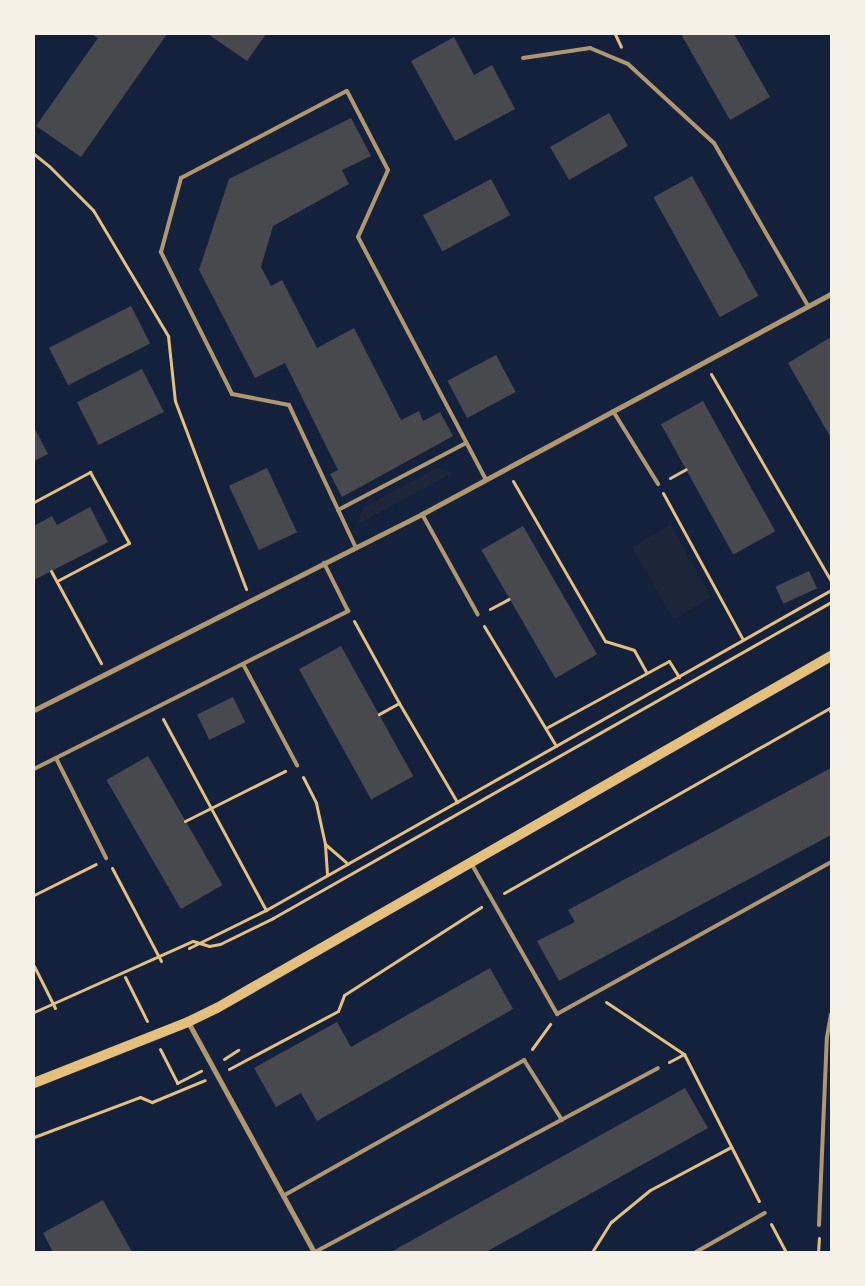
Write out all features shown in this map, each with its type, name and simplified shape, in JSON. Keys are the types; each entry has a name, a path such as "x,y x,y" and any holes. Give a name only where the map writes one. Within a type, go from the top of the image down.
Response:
{"main road":[{"path":"34,1083 188,1022 217,1008 831,656"}],"street":[{"path":"34,710 422,514 831,294"},
{"path":"188,1022 315,1252"}],"lane":[{"path":"523,58 590,48 628,64 714,143 808,306"},
{"path":"356,548 289,405 232,394 161,252 181,178 346,91 388,170 358,236 486,480"},
{"path":"613,411 658,484"},
{"path":"338,510 466,442"},
{"path":"422,514 478,615"},
{"path":"34,769 348,611 324,563"},
{"path":"243,664 297,765"},
{"path":"56,758 106,858"},
{"path":"471,863 557,1014 831,862"},
{"path":"819,1225 831,1014"},
{"path":"283,1196 524,1060 562,1120"},
{"path":"315,1252 658,1068"},
{"path":"696,1252 765,1213"}],"path":[{"path":"34,154 94,210 168,336 175,401 251,601"},
{"path":"705,362 831,580"},
{"path":"506,469 605,641 634,650 648,673"},
{"path":"686,469 658,484 743,640"},
{"path":"34,502 90,472 129,543 57,582"},
{"path":"51,571 107,673"},
{"path":"189,948 266,910 831,590"},
{"path":"509,599 478,615 556,746"},
{"path":"34,1012 54,1006 192,941 209,946 220,944 274,918 831,602"},
{"path":"348,611 457,802"},
{"path":"546,728 669,661 678,677"},
{"path":"379,714 400,704"},
{"path":"157,707 266,910"},
{"path":"34,1137 140,1097 152,1102 218,1074 338,1011 344,995 492,900 831,710"},
{"path":"185,821 297,765 316,803 325,844 327,875"},
{"path":"325,844 348,864"},
{"path":"34,895 106,858 161,961"},
{"path":"34,966 54,1006"},
{"path":"594,994 684,1054 786,1252"},
{"path":"524,1060 557,1014"},
{"path":"592,1252 611,1222 650,1190 731,1147"}],"shaded area":[{"path":"436,468 452,473 358,524 363,508"},
{"path":"670,525 712,597 673,619 632,547"}],"building":[{"path":"91,34 167,34 81,157 36,126 98,38"},
{"path":"208,34 266,34 247,61"},
{"path":"681,34 734,34 770,97 730,120"},
{"path":"454,37 474,75 492,65 515,109 455,141 411,61"},
{"path":"609,113 628,146 569,180 550,147"},
{"path":"351,118 371,156 342,170 349,184 273,226 261,267 271,286 282,280 317,348 354,328 401,420 419,411 423,421 440,412 453,436 342,497 330,474 338,470 285,363 255,378 199,270 229,179"},
{"path":"692,176 758,296 720,317 654,197"},
{"path":"491,179 510,215 442,251 423,215"},
{"path":"131,306 150,343 68,385 49,348"},
{"path":"831,337 831,438 788,363"},
{"path":"496,355 516,392 467,418 447,381"},
{"path":"142,369 164,412 99,445 77,402"},
{"path":"703,401 775,531 733,555 661,424"},
{"path":"34,427 48,454 34,461"},
{"path":"267,468 297,532 259,550 229,486"},
{"path":"90,507 108,542 34,580 34,526 52,516 57,525"},
{"path":"523,526 597,654 555,678 481,550"},
{"path":"809,571 817,588 783,604 775,587"},
{"path":"341,646 413,776 371,800 299,669"},
{"path":"233,697 245,722 209,740 197,715"},
{"path":"148,756 222,885 181,909 106,780"},
{"path":"831,768 831,835 559,981 537,941 575,922 568,910"},
{"path":"490,968 513,1009 317,1121 301,1093 276,1107 254,1068 337,1022 351,1047"},
{"path":"685,1088 708,1128 486,1252 391,1252"},
{"path":"103,1200 132,1252 53,1252 43,1233"}]}
